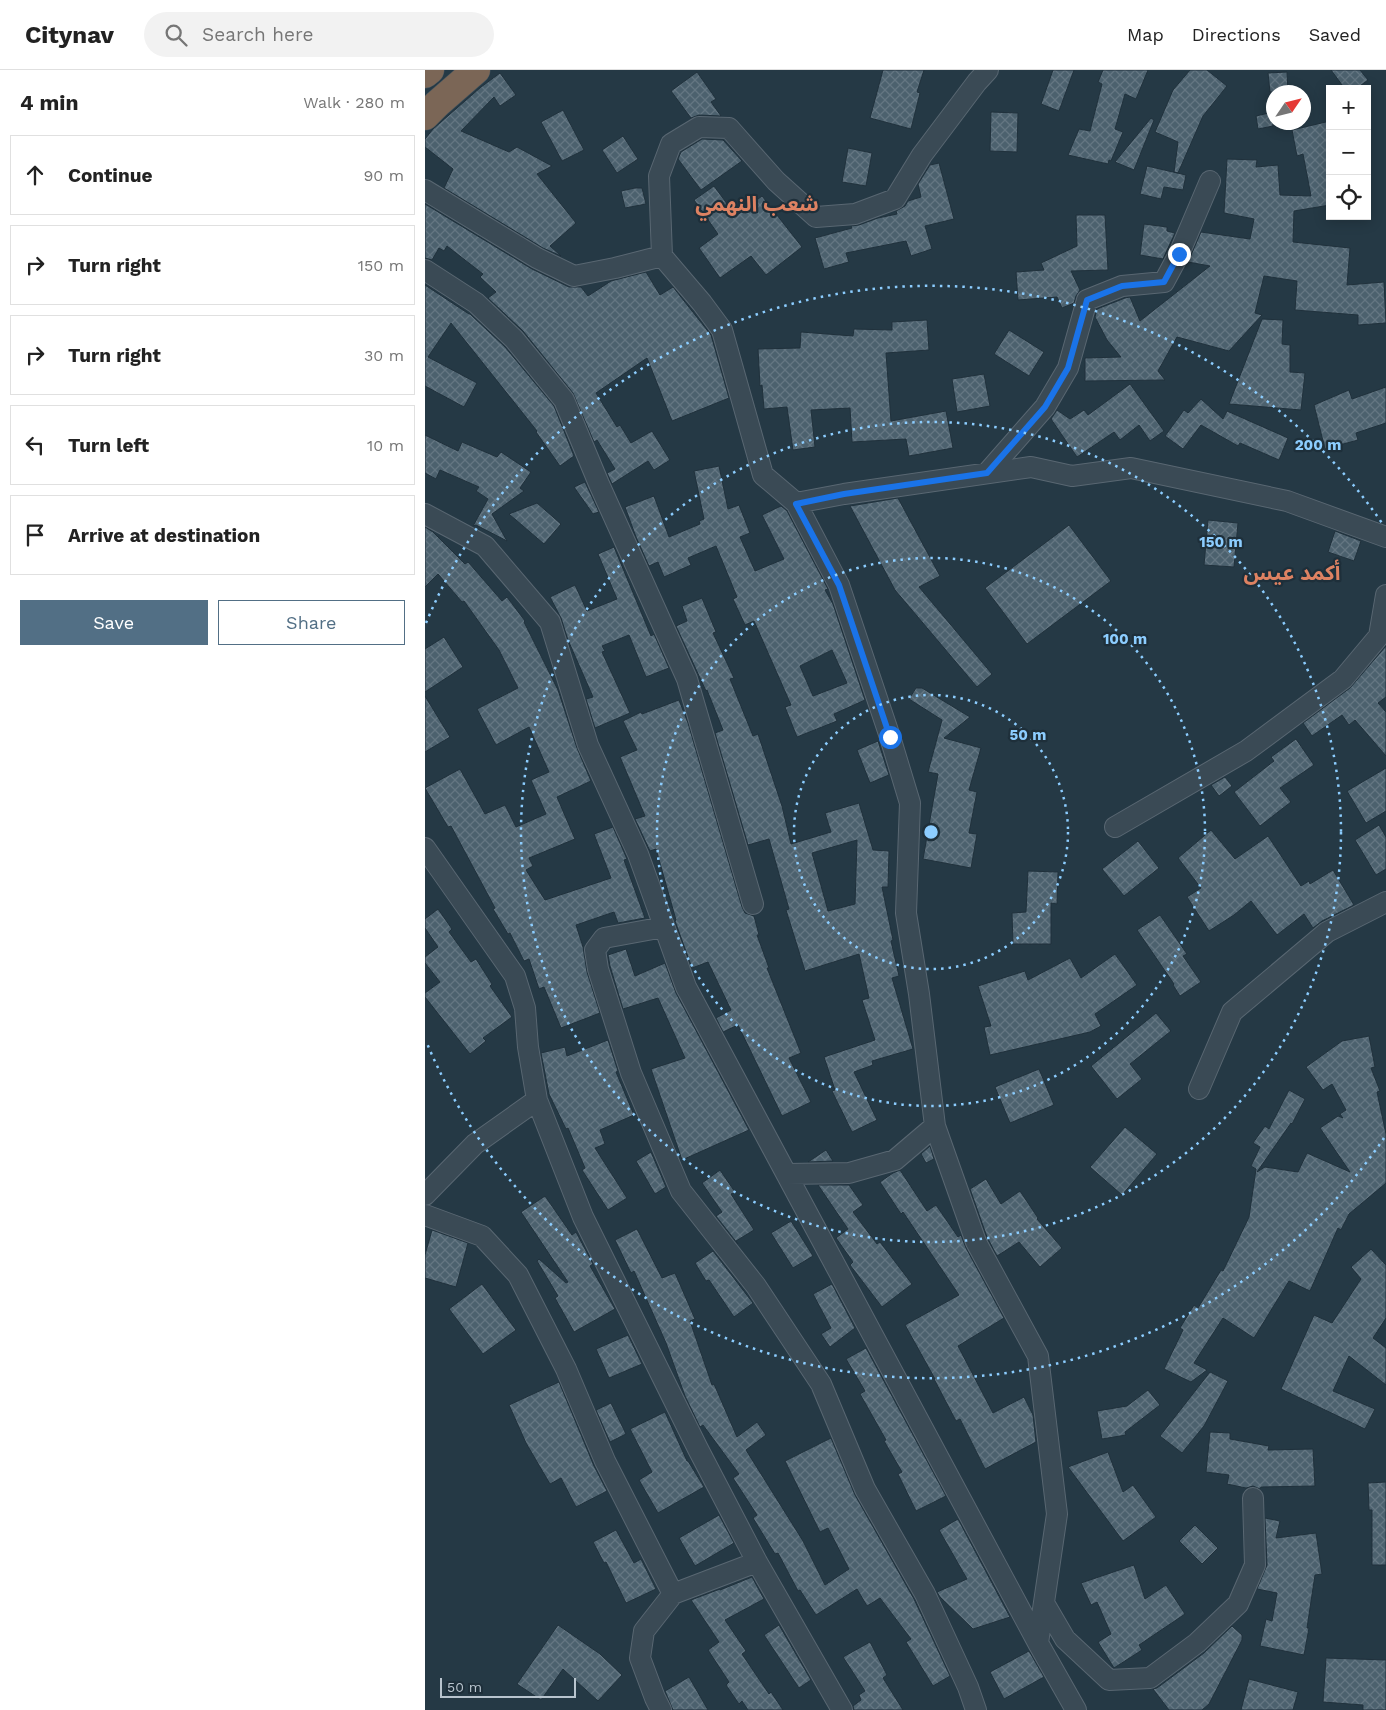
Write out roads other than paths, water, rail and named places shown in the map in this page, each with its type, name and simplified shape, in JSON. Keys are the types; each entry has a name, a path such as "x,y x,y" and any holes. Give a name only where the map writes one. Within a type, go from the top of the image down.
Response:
{"highway":[{"path":"425,74 430,70"},
{"path":"425,116 476,70"}],"street":[{"path":"988,70 922,155 895,199 855,214 816,217 777,181 729,128 699,128 671,144 659,176 663,256 722,330 763,475 796,504 839,585 910,803 905,913 919,994 935,1126 976,1242 1038,1356 1057,1514 1038,1643"},
{"path":"987,473 1050,400 1068,368 1087,300 1122,286 1164,282 1179,254 1210,181"},
{"path":"425,190 537,258 574,276 663,256"},
{"path":"425,270 483,309 514,339 563,400 687,679 753,904"},
{"path":"796,504 844,494 1031,467 1072,476 1131,468 1287,501 1386,536"},
{"path":"425,514 485,546 550,622 588,745 638,854 686,987 1038,1643 1076,1710"},
{"path":"1115,827 1246,751 1343,679 1379,636 1386,595"},
{"path":"425,848 515,976 525,1008 528,1047 537,1100 583,1218 698,1449 757,1562 842,1710"},
{"path":"1199,1089 1232,1012 1327,932 1386,902"},
{"path":"664,927 604,938 595,950 598,970 631,1072 681,1191 756,1286 821,1384 865,1489 925,1594 968,1688 976,1710"},
{"path":"425,1195 475,1144 537,1100"},
{"path":"787,1174 849,1173 895,1160 935,1126"},
{"path":"425,1215 482,1236 518,1275 566,1368 605,1461 673,1594"},
{"path":"1044,1603 1065,1639 1109,1680 1150,1678 1197,1644 1238,1604 1255,1565 1253,1498"},
{"path":"661,1710 639,1658 644,1631 673,1594 757,1562"}],"district":[{"name":"شعب النهمي","path":"757,204"},
{"name":"أكمد عيس","path":"1292,573"}]}
